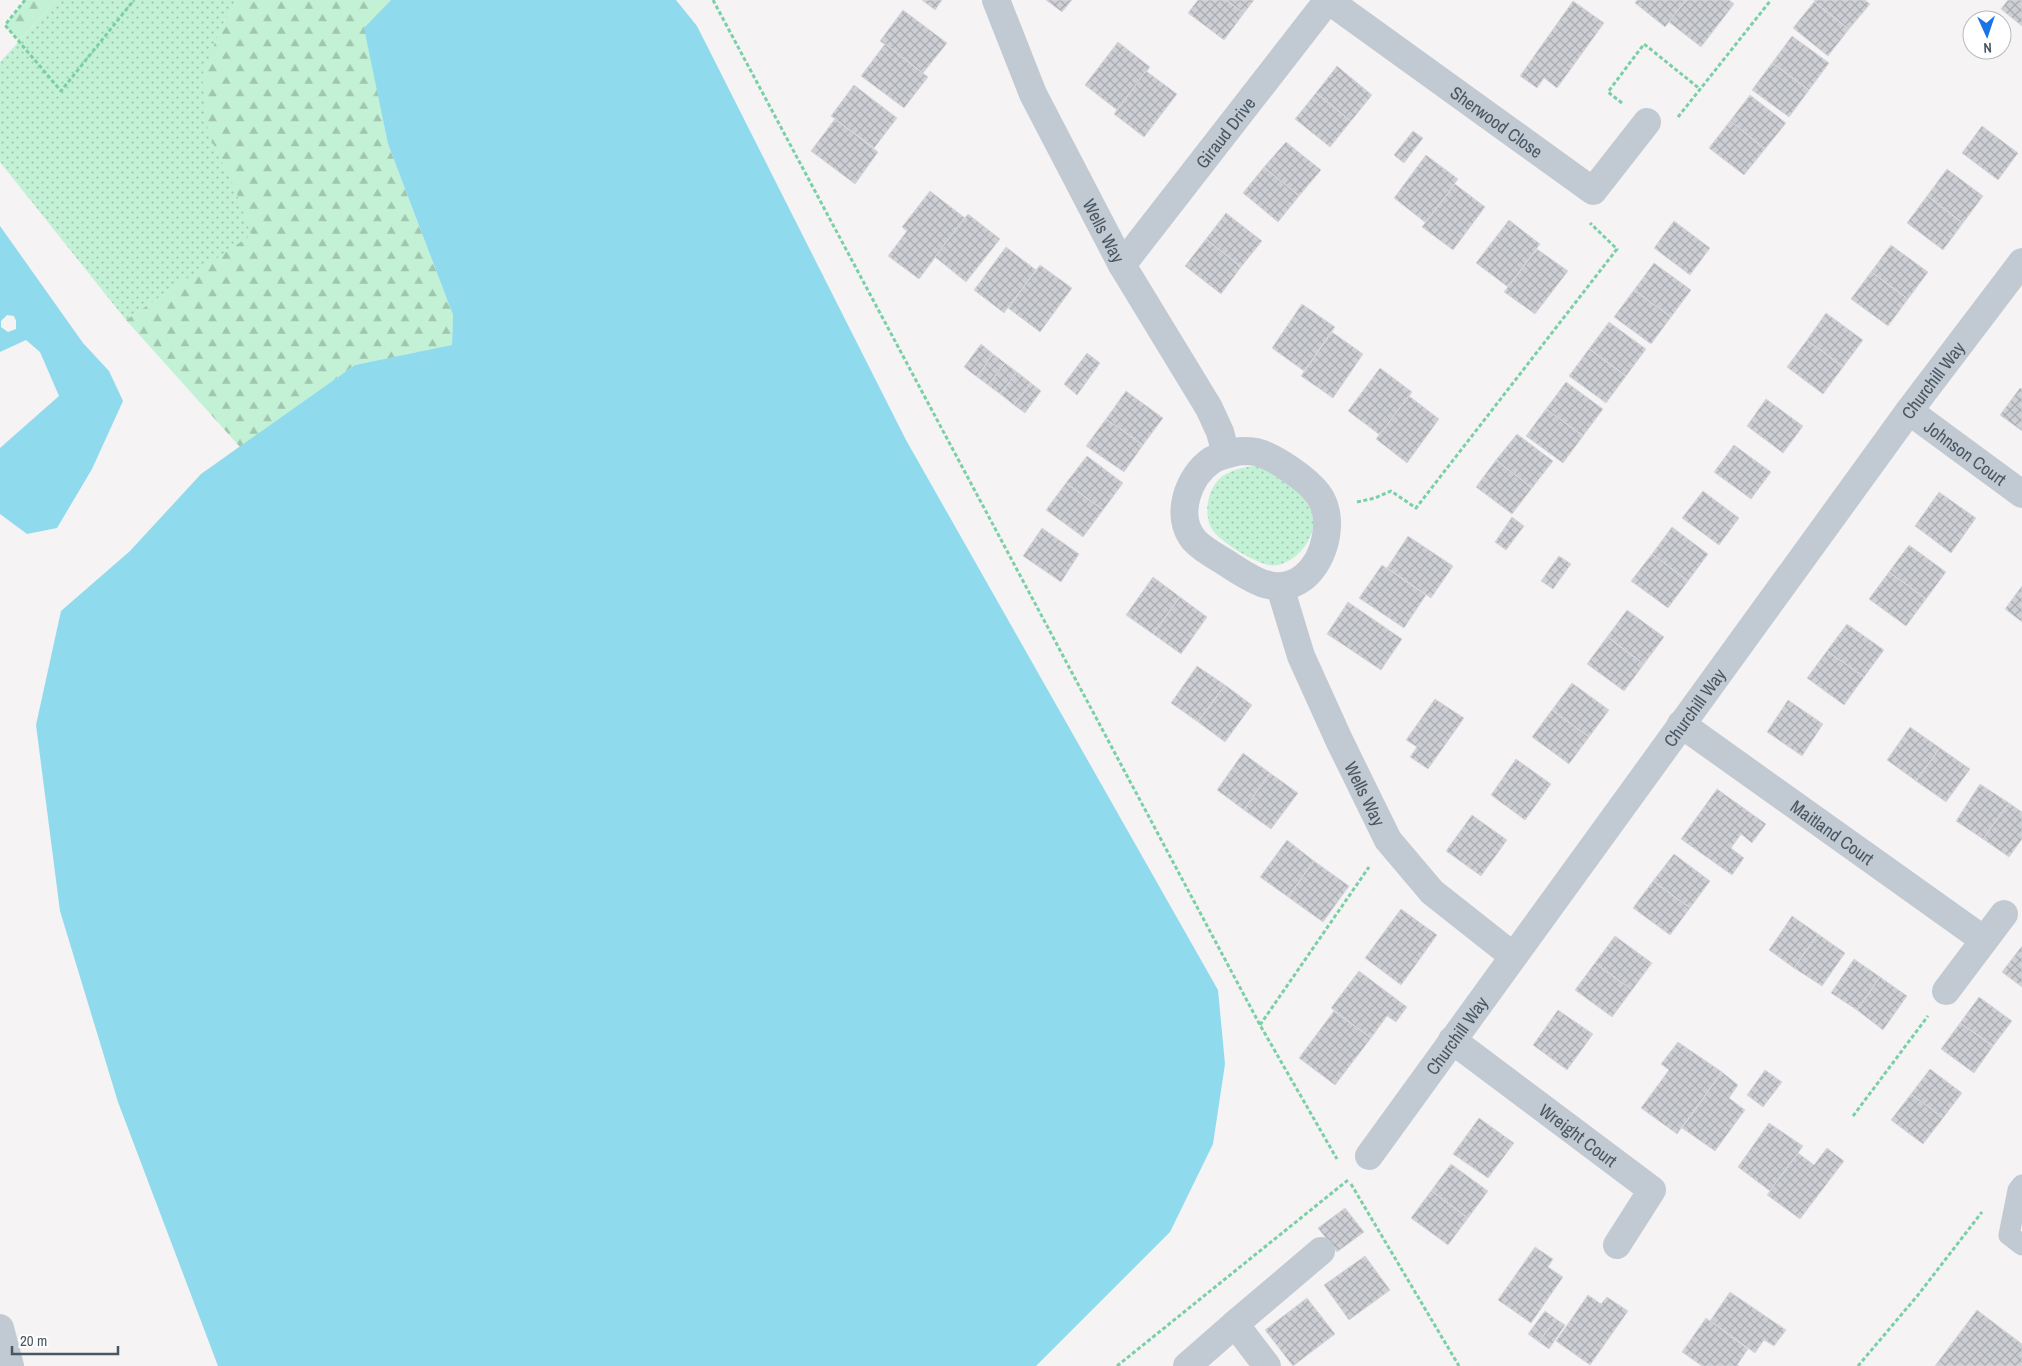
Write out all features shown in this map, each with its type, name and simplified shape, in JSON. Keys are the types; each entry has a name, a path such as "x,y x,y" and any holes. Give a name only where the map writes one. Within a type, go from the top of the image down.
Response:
{"street":[{"name":"Wells Way","path":"996,0 1033,94 1122,265 1209,408 1220,432 1226,454"},
{"name":"Giraud Drive","path":"1122,265 1328,0"},
{"name":"Sherwood Close","path":"1328,0 1593,192"},
{"path":"1593,192 1647,122"},
{"name":"Churchill Way","path":"1368,1156 1909,411 2022,262"},
{"name":"Johnson Court","path":"1909,411 2022,494"},
{"path":"1241,451 1256,452 1271,457 1320,495 1324,508 1326,535 1323,549 1317,562 1301,579 1280,587 1266,586 1254,581 1194,540 1186,524 1187,496 1192,483 1201,470 1212,460 1226,454 1241,451"},
{"name":"Wells Way","path":"1280,587 1301,656 1339,740 1388,840 1432,892 1513,956"},
{"name":"Maitland Court","path":"1681,724 1984,940"},
{"path":"1946,991 2004,914"},
{"name":"Wreight Court","path":"1452,1040 1652,1190 1618,1245"},
{"path":"1186,1366 1321,1251"},
{"path":"1236,1324 1267,1366"},
{"path":"0,1328 10,1366"}],"lane":[{"path":"2022,1184 2018,1190 2009,1235 2022,1245"}],"path":[{"path":"25,0 5,25 61,91 134,0"},
{"path":"713,0 1260,1025 1338,1162"},
{"path":"1700,89 1771,0"},
{"path":"1324,508 1375,498 1391,491 1416,508 1617,249 1588,221 1593,192"},
{"path":"1260,1025 1388,840"},
{"path":"1853,1116 1946,991"},
{"path":"1117,1366 1348,1179 1459,1366"},
{"path":"1858,1366 1918,1295 1988,1205"}],"green space":[{"path":"25,0 57,0 19,41 5,25"},
{"path":"57,0 238,0 221,27 236,191 252,235 126,320 0,162 0,62"},
{"path":"238,0 391,0 365,28 388,144 453,315 452,346 355,365 240,447 126,320 251,235 236,191 208,133 202,76 221,27"},
{"path":"1255,466 1281,479 1299,493 1311,509 1314,518 1314,525 1305,546 1294,557 1279,565 1263,563 1232,547 1214,532 1208,517 1208,500 1220,478 1233,471"}],"water":[{"path":"391,0 676,0 697,26 906,440 1218,990 1225,1064 1213,1144 1170,1232 1036,1366 218,1366 118,1102 60,911 36,725 61,611 130,551 201,474 355,365 452,345 453,315 388,144 364,28"},
{"path":"0,226 83,343 109,371 123,401 92,469 57,528 27,534 0,514 0,448 59,396 40,352 26,340 0,352","holes":["7,315 14,316 16,329 8,332 1,327 1,321"]}],"building":[{"path":"922,0 942,0 935,10"},
{"path":"1046,0 1072,0 1062,12"},
{"path":"1198,0 1226,0 1244,13 1224,40 1188,13"},
{"path":"1226,0 1254,0 1244,13"},
{"path":"1637,0 1686,0 1665,27 1635,3"},
{"path":"1686,0 1729,0 1734,4 1701,47 1669,22"},
{"path":"1815,0 1865,0 1870,4 1849,29 1814,2"},
{"path":"2008,0 2022,0 2022,26 2012,18 2012,10 2001,9"},
{"path":"1573,1 1604,23 1557,88 1544,78 1537,88 1520,76"},
{"path":"1814,2 1849,29 1828,56 1793,28"},
{"path":"903,10 947,43 923,73 880,41"},
{"path":"1792,36 1829,63 1809,90 1772,63"},
{"path":"1118,42 1150,67 1117,110 1085,85"},
{"path":"885,44 928,77 904,108 861,76"},
{"path":"1772,63 1809,90 1789,117 1752,90"},
{"path":"1337,66 1372,95 1351,121 1316,93"},
{"path":"1146,71 1177,94 1144,137 1114,114"},
{"path":"854,85 897,118 874,148 831,116"},
{"path":"1316,93 1351,121 1330,147 1295,119"},
{"path":"1750,95 1786,123 1765,149 1730,121"},
{"path":"835,119 878,152 855,184 811,151"},
{"path":"1730,121 1765,149 1744,175 1709,148"},
{"path":"1982,126 2018,153 1998,180 1962,153"},
{"path":"1413,131 1423,138 1404,163 1394,155"},
{"path":"1286,142 1321,170 1299,196 1264,167"},
{"path":"1426,155 1458,179 1426,223 1394,198"},
{"path":"1264,167 1299,196 1278,222 1243,193"},
{"path":"1947,169 1983,196 1963,223 1927,196"},
{"path":"1455,184 1485,207 1453,250 1422,227"},
{"path":"930,191 965,218 919,279 888,256 907,231 902,227"},
{"path":"1927,196 1963,223 1943,250 1907,223"},
{"path":"1226,213 1262,241 1241,267 1206,239"},
{"path":"968,214 1000,239 966,282 935,257"},
{"path":"1509,220 1540,244 1508,287 1476,263"},
{"path":"1674,221 1710,248 1690,275 1654,248"},
{"path":"1206,239 1241,267 1221,294 1185,266"},
{"path":"1891,245 1928,272 1908,299 1871,272"},
{"path":"1006,247 1036,270 1004,313 974,290"},
{"path":"1537,249 1568,271 1535,314 1504,292"},
{"path":"1654,263 1691,290 1671,317 1634,290"},
{"path":"1040,265 1072,288 1040,332 1008,308"},
{"path":"1871,272 1908,299 1888,326 1851,299"},
{"path":"1634,290 1671,317 1651,344 1614,317"},
{"path":"1302,304 1335,327 1304,371 1272,348"},
{"path":"1826,313 1863,340 1843,367 1807,340"},
{"path":"1609,322 1646,349 1626,376 1589,349"},
{"path":"1332,332 1363,354 1333,398 1301,376"},
{"path":"1807,340 1843,367 1823,394 1787,367"},
{"path":"981,344 993,354 977,377 964,367"},
{"path":"1589,349 1626,376 1606,403 1569,376"},
{"path":"1087,353 1100,363 1077,395 1064,384"},
{"path":"993,354 1005,363 988,385 977,377"},
{"path":"1005,363 1017,372 1000,394 988,385"},
{"path":"1380,368 1412,392 1380,435 1348,411"},
{"path":"1017,372 1031,383 1014,405 1000,394"},
{"path":"1566,382 1603,409 1583,436 1546,409"},
{"path":"1031,383 1041,391 1025,413 1014,405"},
{"path":"2020,388 2022,389 2022,431 2000,415"},
{"path":"1126,391 1163,418 1143,445 1106,419"},
{"path":"1409,396 1439,419 1407,463 1376,439"},
{"path":"1766,399 1803,426 1783,453 1747,426"},
{"path":"1546,409 1583,436 1563,463 1526,436"},
{"path":"1106,419 1143,445 1124,472 1086,446"},
{"path":"1517,434 1553,461 1532,488 1496,460"},
{"path":"1734,445 1771,472 1751,499 1714,472"},
{"path":"1087,456 1123,483 1103,510 1066,483"},
{"path":"1496,460 1532,488 1512,514 1476,487"},
{"path":"1066,483 1103,510 1083,537 1046,510"},
{"path":"1703,491 1739,518 1719,545 1682,518"},
{"path":"1939,492 1976,518 1951,553 1915,526"},
{"path":"1512,517 1524,526 1506,550 1495,542"},
{"path":"1672,527 1708,554 1688,581 1652,554"},
{"path":"1042,528 1079,554 1061,582 1023,556"},
{"path":"1408,536 1453,566 1431,598 1387,568"},
{"path":"1909,545 1946,572 1926,599 1889,572"},
{"path":"1652,554 1688,581 1668,608 1631,581"},
{"path":"1559,556 1571,564 1553,589 1541,581"},
{"path":"1382,565 1426,595 1404,628 1359,598"},
{"path":"1889,572 1926,599 1906,626 1869,599"},
{"path":"1153,577 1180,597 1153,634 1126,615"},
{"path":"2022,586 2022,622 2005,609"},
{"path":"1180,597 1207,617 1181,654 1153,634"},
{"path":"1348,602 1402,639 1381,670 1327,634"},
{"path":"1627,610 1664,637 1644,664 1607,637"},
{"path":"1847,624 1884,650 1864,677 1827,651"},
{"path":"1607,637 1644,664 1624,691 1587,664"},
{"path":"1827,651 1864,677 1844,705 1807,678"},
{"path":"1197,666 1225,685 1198,722 1171,703"},
{"path":"1572,683 1609,710 1589,737 1552,710"},
{"path":"1225,685 1252,705 1225,742 1198,722"},
{"path":"1435,699 1464,718 1428,769 1410,757 1417,747 1406,740"},
{"path":"1788,700 1823,724 1802,756 1767,732"},
{"path":"1552,710 1589,737 1569,764 1532,737"},
{"path":"1910,727 1940,748 1916,781 1887,760"},
{"path":"1940,748 1970,769 1946,802 1916,781"},
{"path":"1243,753 1270,773 1244,810 1217,790"},
{"path":"1516,759 1551,784 1525,820 1491,795"},
{"path":"1270,773 1298,793 1271,829 1244,810"},
{"path":"1980,784 2009,803 1983,839 1956,821"},
{"path":"1717,789 1766,824 1752,843 1741,834 1731,848 1744,858 1732,875 1681,839"},
{"path":"2009,803 2022,812 2022,839 2009,857 1983,839"},
{"path":"1472,815 1507,840 1481,876 1446,851"},
{"path":"1287,840 1314,861 1288,897 1260,877"},
{"path":"1674,854 1710,881 1690,908 1653,881"},
{"path":"1314,861 1349,886 1323,922 1288,897"},
{"path":"1653,881 1690,908 1670,935 1633,908"},
{"path":"1401,909 1437,935 1401,985 1365,958"},
{"path":"1792,916 1818,934 1794,968 1769,950"},
{"path":"1818,934 1845,953 1822,986 1794,968"},
{"path":"1615,936 1652,963 1632,990 1595,963"},
{"path":"2022,946 2022,987 2002,972"},
{"path":"1854,959 1880,977 1857,1010 1831,993"},
{"path":"1595,963 1632,990 1612,1017 1575,990"},
{"path":"1359,971 1407,1007 1396,1022 1387,1016 1371,1038 1331,1008"},
{"path":"1880,977 1907,996 1883,1030 1857,1010"},
{"path":"1979,997 2012,1021 1993,1046 1960,1023"},
{"path":"1558,1010 1593,1034 1567,1070 1533,1045"},
{"path":"1334,1011 1371,1038 1335,1085 1299,1058"},
{"path":"1960,1023 1993,1046 1974,1073 1941,1049"},
{"path":"1678,1042 1722,1072 1677,1134 1641,1108 1669,1070 1661,1064"},
{"path":"1930,1069 1962,1093 1943,1118 1911,1094"},
{"path":"1765,1070 1782,1082 1763,1107 1747,1095"},
{"path":"1722,1072 1738,1085 1729,1098 1745,1110 1715,1151 1682,1128"},
{"path":"1911,1094 1943,1118 1923,1144 1891,1120"},
{"path":"1479,1118 1514,1143 1488,1178 1453,1154"},
{"path":"1769,1123 1803,1146 1770,1191 1738,1167"},
{"path":"1827,1148 1844,1161 1800,1219 1767,1195 1798,1153 1814,1165"},
{"path":"1451,1164 1488,1191 1468,1218 1431,1191"},
{"path":"1431,1191 1468,1218 1448,1245 1411,1218"},
{"path":"1345,1208 1364,1232 1337,1252 1318,1228"},
{"path":"1535,1247 1553,1259 1548,1267 1563,1277 1531,1323 1498,1300"},
{"path":"1365,1256 1390,1290 1349,1320 1324,1285"},
{"path":"1730,1292 1786,1330 1774,1346 1764,1340 1755,1353 1710,1321"},
{"path":"1588,1295 1601,1304 1607,1297 1628,1311 1590,1365 1556,1341"},
{"path":"1307,1298 1335,1334 1293,1366 1265,1330"},
{"path":"1977,1310 2022,1344 2022,1366 1935,1366"},
{"path":"1545,1311 1556,1319 1539,1342 1528,1334"},
{"path":"1706,1318 1748,1349 1737,1365 1739,1366 1702,1366 1682,1352"},
{"path":"1556,1319 1565,1325 1549,1349 1539,1342"}]}
